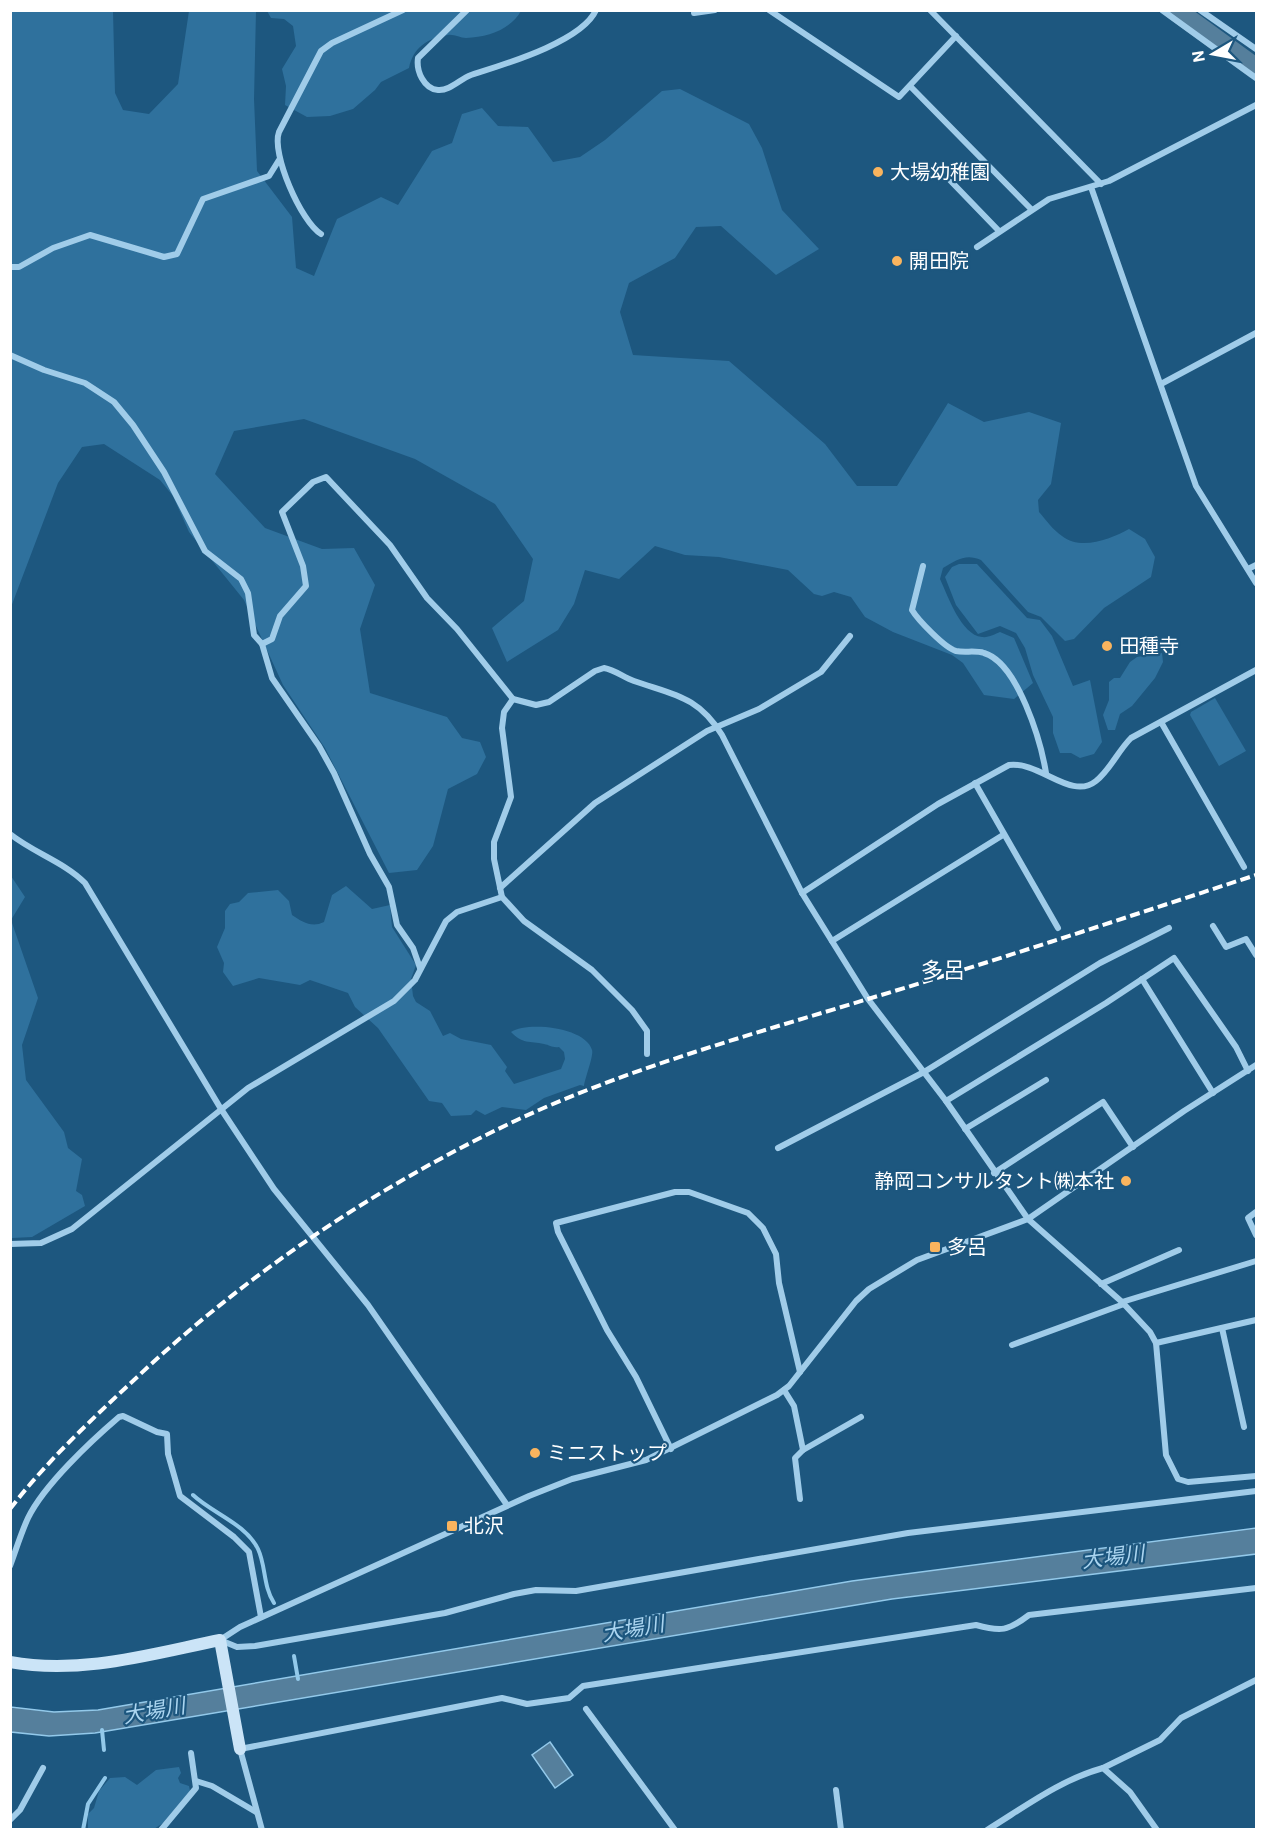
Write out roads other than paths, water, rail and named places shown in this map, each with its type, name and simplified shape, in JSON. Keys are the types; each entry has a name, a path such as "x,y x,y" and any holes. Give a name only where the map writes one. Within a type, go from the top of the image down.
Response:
{"street":[{"path":"321,234 316,231 301,208 279,160 276,142 279,132 321,51 332,43 403,10"},
{"path":"467,10 418,58 421,75 432,89 449,88 470,76 542,50 581,26 596,10"},
{"path":"694,13 715,10"},
{"path":"769,10 899,97 956,36"},
{"path":"930,10 1101,184"},
{"path":"1162,10 1257,78"},
{"path":"1200,10 1257,49"},
{"path":"910,86 1031,209"},
{"path":"977,247 1031,209 1061,194 1101,184 1257,105"},
{"path":"10,267 19,267 53,248 90,235 164,256 172,256 177,254 203,200 269,176 279,160"},
{"path":"942,172 999,231"},
{"path":"1091,187 1196,486 1257,583"},
{"path":"1161,384 1257,333"},
{"path":"10,355 44,370 94,387 124,413 164,472 205,551 235,573 245,585 254,634 262,644 268,669 277,688 319,746 370,854 389,887 397,925 413,948 420,968"},
{"path":"262,644 272,639 280,616 304,590 307,580 282,512 313,482 326,477 390,545 427,598 457,629 513,699 536,705 549,702 595,671 604,668 683,696 706,712 717,727 802,893 868,999 946,1101 1028,1219 1123,1303 1146,1327 1156,1343 1159,1398 1170,1467 1178,1479 1188,1482 1257,1476"},
{"path":"1248,569 1257,564"},
{"path":"923,566 912,610 918,619 953,650 984,653 1001,665 1034,724 1046,773"},
{"path":"500,888 595,803 717,727 759,709 821,672 850,636"},
{"path":"802,893 938,804 1009,765 1022,763 1046,773 1070,788 1094,783 1105,773 1117,753 1131,738 1257,670"},
{"path":"513,699 504,712 502,728 511,797 494,842 502,897 524,921 592,970 632,1010 647,1031 647,1054"},
{"path":"1161,722 1244,867"},
{"path":"975,783 1058,928"},
{"path":"10,834 31,849 73,871 85,883 221,1109 274,1189 368,1305 507,1505"},
{"path":"831,941 1003,835"},
{"path":"10,1244 41,1243 72,1229 265,1076 394,1001 410,986 441,928 451,916 502,897"},
{"path":"1213,926 1226,947 1246,939 1257,955"},
{"path":"778,1148 924,1071 1100,963 1169,928"},
{"path":"946,1101 1174,958 1236,1047 1248,1071"},
{"path":"1142,979 1213,1093"},
{"path":"10,1662 79,1666 106,1663 220,1640 261,1617 507,1505 562,1483 631,1466 671,1449 784,1390 856,1301 890,1275 917,1260 1028,1219 1257,1065"},
{"path":"965,1129 1046,1080"},
{"path":"994,1173 1103,1102 1133,1147"},
{"path":"671,1449 636,1377 597,1311 558,1232 556,1223 675,1191 689,1192 748,1213 763,1228 776,1254 781,1293 800,1372"},
{"path":"1257,1212 1248,1218 1257,1235"},
{"path":"1101,1284 1179,1250"},
{"path":"1012,1345 1123,1303 1257,1260"},
{"path":"1156,1343 1257,1320"},
{"path":"1222,1328 1244,1427"},
{"path":"784,1390 794,1406 804,1450"},
{"path":"10,1566 29,1516 44,1495 91,1443 119,1417 123,1416 167,1434 168,1454 180,1496 245,1546 252,1566 261,1617"},
{"path":"800,1499 795,1458 804,1450 861,1417"},
{"path":"1238,1478 1239,1494"},
{"path":"220,1640 237,1647 255,1646 445,1613 525,1592 576,1590 908,1533 1257,1491"},
{"path":"240,1746 502,1698 527,1704 569,1698 583,1686 976,1624 996,1631 1013,1628 1029,1615 1257,1588"},
{"path":"220,1640 240,1746 262,1830"},
{"path":"987,1830 1041,1794 1082,1774 1104,1768 1160,1740 1181,1718 1257,1680"},
{"path":"586,1709 675,1830"},
{"path":"161,1830 193,1793 196,1782 191,1754"},
{"path":"10,1820 20,1810 43,1768"},
{"path":"1104,1768 1130,1792 1154,1821 1157,1830"},
{"path":"196,1782 212,1786 256,1812"},
{"path":"836,1790 841,1830"}],"water":[{"name":"大場川","path":"1256,1528 1256,1554 892,1599 95,1733 49,1736 11,1732 11,1707 54,1712 98,1710 852,1581"},
{"path":"550,1742 573,1775 555,1788 532,1755"}],"waterway":[{"path":"1175,10 1256,69"},
{"path":"193,1495 253,1540 261,1556 268,1590 274,1603"},
{"path":"294,1656 298,1679"},
{"path":"102,1730 104,1750"},
{"path":"83,1830 88,1804 105,1778"}],"railway":[{"path":"10,1509 85,1426 177,1341 221,1304 315,1235 364,1203 465,1146 517,1120 602,1084 735,1039 1014,954 1256,875"}],"place":[{"name":"大場幼稚園","path":"878,172"},
{"name":"開田院","path":"897,261"},
{"name":"田種寺","path":"1107,646"},
{"name":"静岡コンサルタント㈱本社","path":"1126,1181"},
{"name":"多呂","path":"935,1247"},
{"name":"ミニストップ","path":"535,1453"},
{"name":"北沢","path":"452,1526"}],"district":[{"name":"多呂","path":"943,970"}]}
